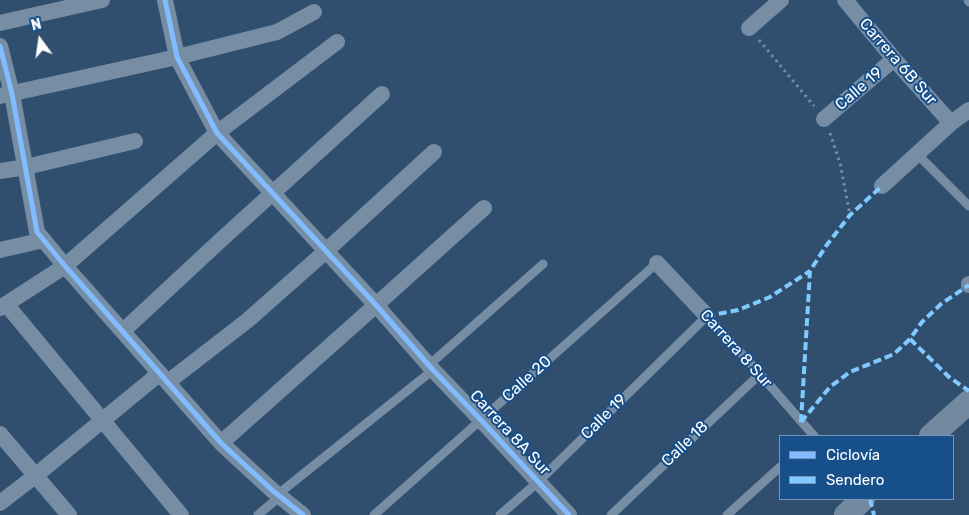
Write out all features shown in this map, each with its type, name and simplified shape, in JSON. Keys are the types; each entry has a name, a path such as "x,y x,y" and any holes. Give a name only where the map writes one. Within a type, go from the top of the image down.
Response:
{"street":[{"path":"0,23 102,0"},
{"name":"Carrera 8A Sur","path":"165,0 177,57 217,133 569,515"},
{"path":"749,28 781,0"},
{"name":"Carrera 6B Sur","path":"845,0 951,124"},
{"path":"6,95 177,57 277,32 314,12"},
{"path":"181,515 3,306 65,266 217,133 337,42"},
{"path":"0,46 6,95 26,167 37,232 221,442 278,496 303,515"},
{"name":"Calle 19","path":"824,119 894,58"},
{"path":"123,331 222,238 382,94"},
{"path":"882,186 969,110"},
{"path":"0,170 26,167 134,141"},
{"path":"0,503 102,420 248,320 434,152"},
{"path":"221,442 484,208"},
{"path":"0,250 44,240"},
{"name":"Carrera 8 Sur","path":"657,263 706,316"},
{"path":"933,435 969,402"},
{"path":"0,434 69,515"},
{"path":"846,515 862,500"}],"lane":[{"path":"918,154 969,206"},
{"name":"Calle 20","path":"374,515 657,263"},
{"path":"258,515 431,367 542,264"},
{"name":"Carrera 8 Sur","path":"706,316 813,435"},
{"name":"Calle 19","path":"500,515 538,482 706,316"},
{"name":"Calle 18","path":"611,515 760,374"},
{"path":"727,515 779,468"}],"path":[{"path":"749,28 824,119 840,163 850,214"}],"marked path":[{"path":"801,422 810,271 826,246 850,215 882,186"},
{"path":"707,316 738,310 770,297 810,271"},
{"path":"801,422 830,387 850,372 894,354 910,339 922,322 941,304 969,285"},
{"path":"910,339 949,377 969,391"},
{"path":"870,500 874,515"}],"cycle path":[{"path":"165,0 177,57 217,133 376,305 433,370 569,515"},
{"path":"0,46 12,94 37,232 221,443 272,490 303,515"}]}
